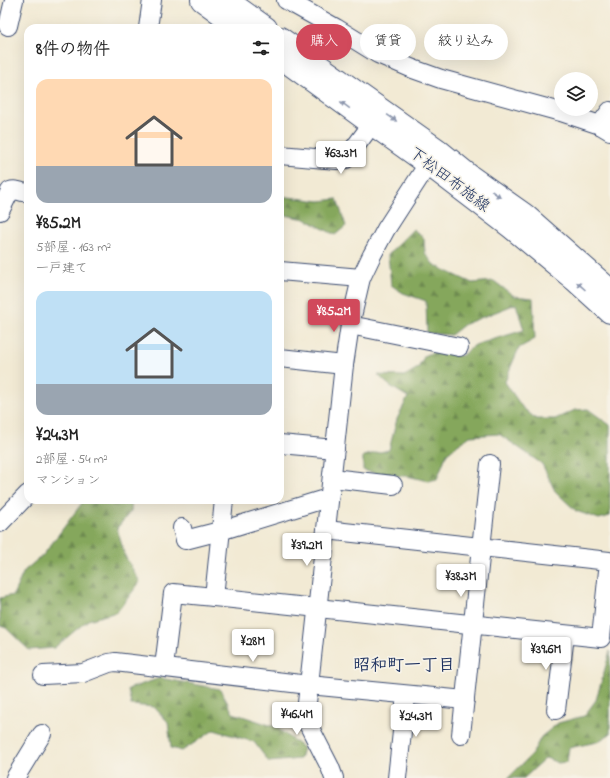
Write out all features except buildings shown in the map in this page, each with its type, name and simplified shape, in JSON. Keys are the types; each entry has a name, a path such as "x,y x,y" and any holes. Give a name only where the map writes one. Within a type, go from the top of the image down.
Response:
{"main road":[{"path":"202,0 235,24"},
{"path":"227,0 260,24"},
{"name":"下松田布施線","path":"284,41 433,157 512,228 577,282 610,312"},
{"name":"下松田布施線","path":"284,60 372,124 470,176 525,215 610,290"}],"street":[{"path":"8,26 14,0"},
{"path":"149,24 152,0"},
{"path":"286,0 378,54 412,70 561,112 605,128 610,111"},
{"path":"284,154 337,160 346,159 372,124"},
{"path":"334,778 309,726 306,712 344,365 350,325 361,278 372,255 386,229 433,157"},
{"path":"0,211 10,191 14,189 24,193"},
{"path":"284,271 361,278"},
{"path":"350,325 459,347"},
{"path":"284,358 344,365"},
{"path":"284,444 335,449"},
{"path":"461,735 490,464"},
{"path":"332,478 393,485"},
{"path":"0,523 24,498"},
{"path":"182,528 185,540 220,531 321,500 329,500"},
{"path":"214,597 223,504"},
{"path":"164,667 173,593 601,638 609,561 326,530"},
{"path":"556,710 565,635"},
{"path":"43,676 83,673 108,662 115,662 309,685 465,700"},
{"path":"397,778 406,695"},
{"path":"16,778 42,734"}],"green space":[{"path":"284,196 320,201 337,199 346,226 335,235 305,219 284,215"},
{"path":"413,229 424,238 425,253 434,265 472,283 494,281 514,296 533,298 535,339 519,348 505,382 522,407 536,419 555,419 575,410 588,409 610,425 610,516 599,519 576,511 555,491 542,464 499,434 470,436 447,453 437,479 428,481 407,476 384,476 363,470 363,456 389,450 397,419 408,397 390,386 378,375 404,376 418,368 425,355 443,349 461,356 475,345 524,330 516,304 465,324 451,335 427,333 426,301 403,293 391,285 388,255"},
{"path":"81,504 132,504 131,511 117,528 125,556 140,582 117,612 88,620 54,648 29,650 6,628 0,626 0,598 13,595 24,571 44,554"},
{"path":"610,651 610,734 597,742 569,748 567,762 558,763 546,758 524,778 508,778 532,754 541,737 558,723 584,716 596,700"},
{"path":"160,678 220,689 233,713 276,727 303,748 300,759 269,762 254,742 214,730 182,751 171,748 168,722 154,707 131,705 128,689"}],"district":[{"name":"昭和町一丁目","path":"404,665"}]}
